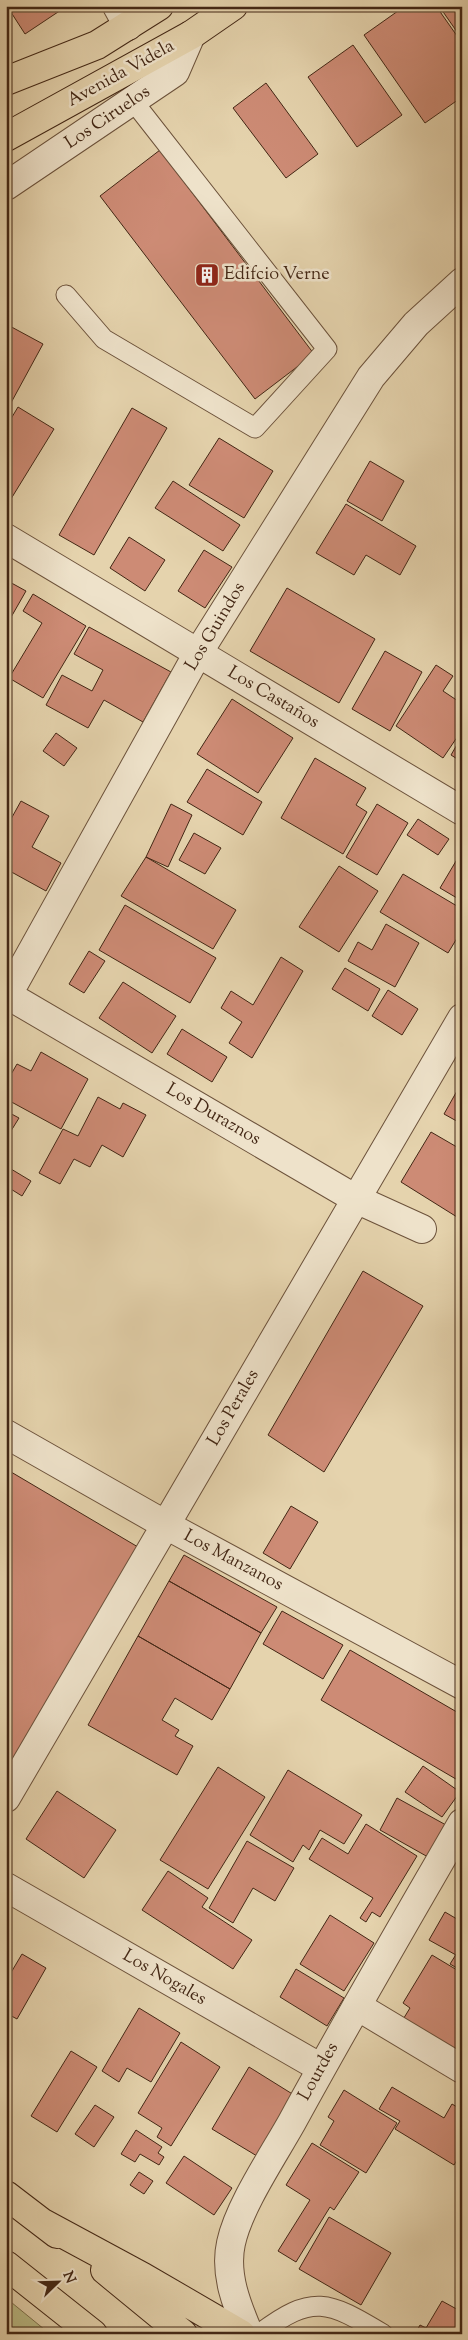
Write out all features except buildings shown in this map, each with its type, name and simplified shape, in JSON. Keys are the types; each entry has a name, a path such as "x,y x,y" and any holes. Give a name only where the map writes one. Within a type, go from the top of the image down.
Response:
{"main road":[{"path":"6,81 97,45 123,16 159,6"},
{"name":"Avenida Videla","path":"6,137 191,35 233,6"},
{"path":"6,2195 183,2334"},
{"path":"43,2223 143,2276 241,2334"},
{"path":"6,2265 94,2334"}],"street":[{"name":"Los Ciruelos","path":"6,186 175,72 191,35"},
{"name":"Los Guindos","path":"7,996 198,653 371,377 416,324 462,282"},
{"name":"Los Castaños","path":"6,538 462,811"},
{"name":"Los Duraznos","path":"7,996 356,1199 422,1229"},
{"name":"Los Perales","path":"6,1798 462,1018"},
{"name":"Los Manzanos","path":"6,1434 166,1525 462,1685"},
{"name":"Lourdes","path":"249,2334 232,2287 228,2265 231,2243 240,2216 321,2068 462,1823"},
{"name":"Los Nogales","path":"6,1887 321,2068"},
{"path":"357,2006 462,2069"}],"lane":[{"path":"66,295 104,339 256,428 327,349 133,101"},
{"path":"259,2334 286,2314 298,2309 322,2305 345,2312 383,2334"}],"green space":[{"path":"6,2298 50,2334 6,2334"}],"place":[{"name":"Edifcio Verne","path":"207,275"}]}
